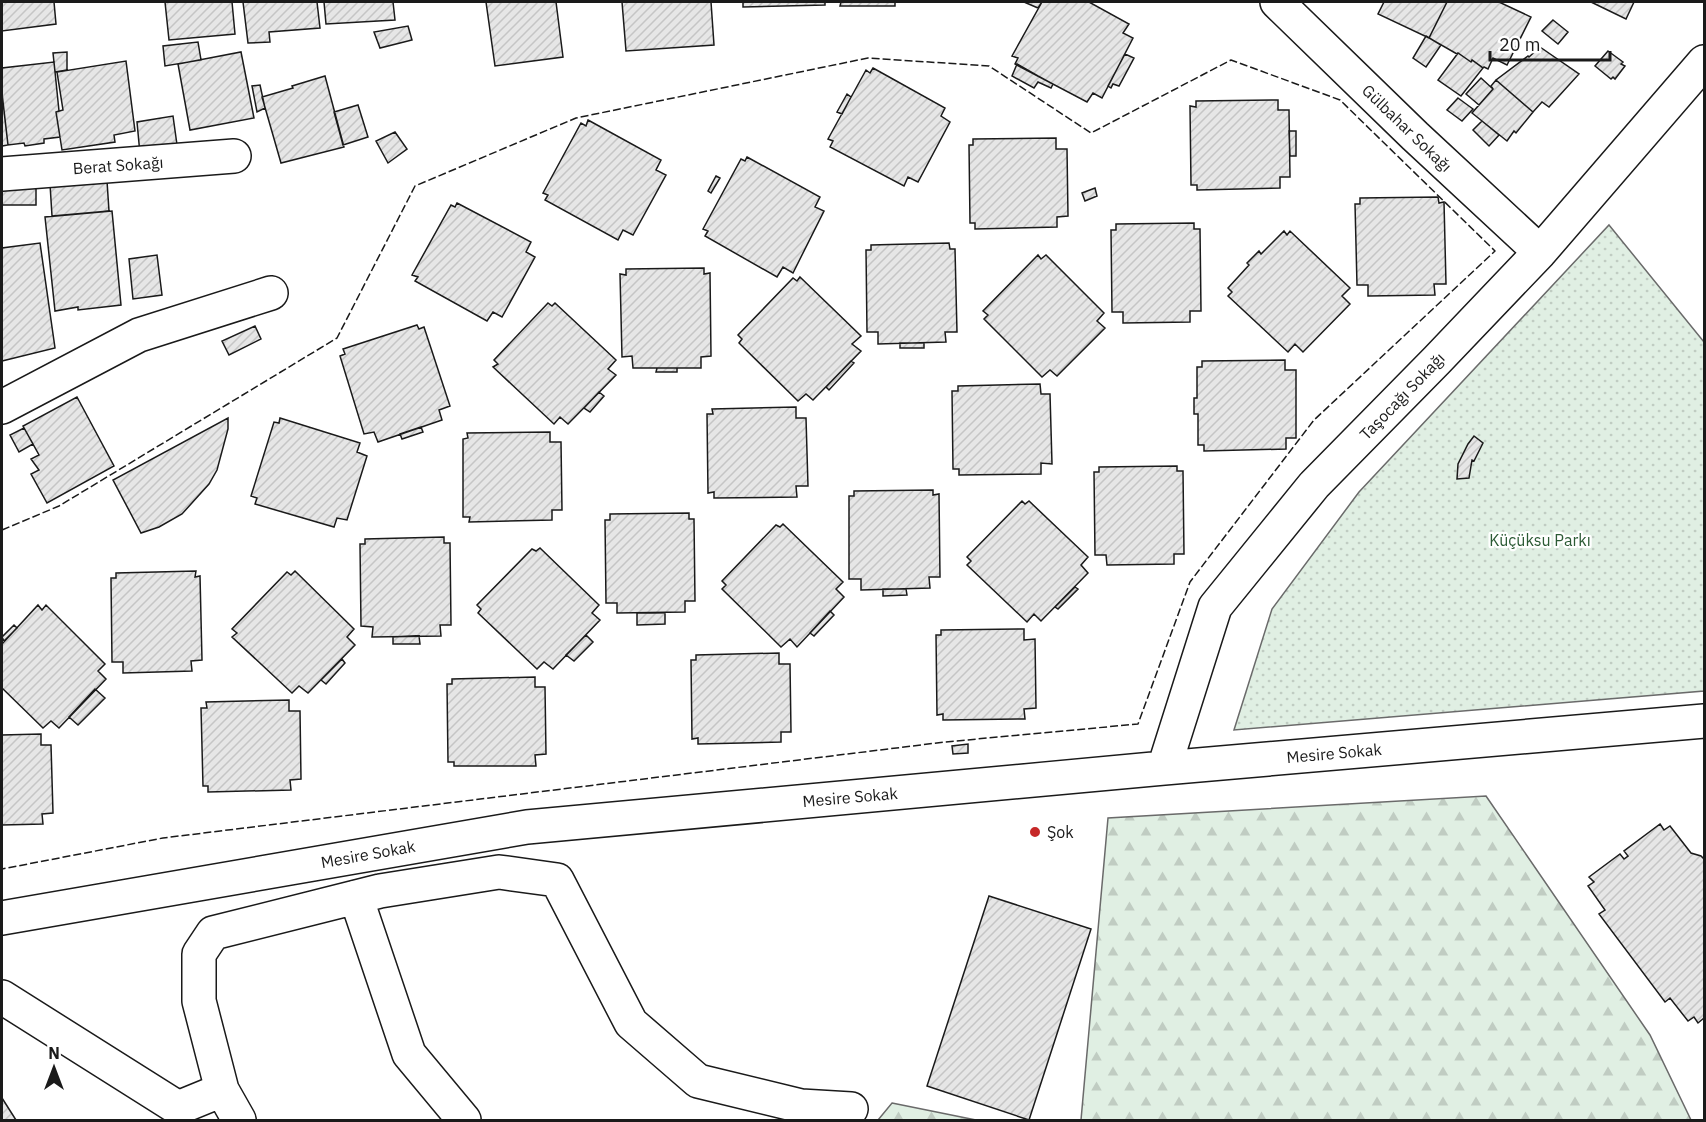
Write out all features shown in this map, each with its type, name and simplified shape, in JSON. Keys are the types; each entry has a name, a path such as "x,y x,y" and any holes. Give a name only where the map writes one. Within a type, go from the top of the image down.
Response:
{"street":[{"name":"Gülbahar Sokağı","path":"1277,2 1539,252"},
{"name":"Taşocağı Sokağı","path":"1164,768 1215,607 1314,485 1539,252 1704,62"},
{"name":"Berat Sokağı","path":"2,174 234,156"},
{"path":"2,406 139,335 271,293"},
{"name":"Mesire Sokak","path":"2,918 527,827 1704,721"},
{"path":"239,1120 222,1090 199,1001 199,954 213,933 380,891 499,872 557,880 631,1023 698,1081 801,1106 852,1108"},
{"path":"356,897 409,1054 464,1120"},
{"path":"2,997 178,1108 222,1090"}],"green space":[{"name":"Küçüksu Parkı","path":"1609,225 1704,342 1704,691 1234,730 1272,609 1359,492"},
{"path":"1486,796 1650,1035 1691,1120 1081,1120 1108,818"},
{"path":"892,1103 976,1120 878,1120"}],"building":[{"path":"2,2 54,2 56,24 2,31"},
{"path":"165,2 232,2 235,34 169,40"},
{"path":"243,2 317,2 320,28 269,32 270,42 248,43"},
{"path":"324,2 393,2 395,20 326,24"},
{"path":"486,2 556,2 563,57 495,66"},
{"path":"622,2 711,2 714,45 626,51"},
{"path":"743,2 825,2 825,5 743,7"},
{"path":"841,2 895,2 895,6 840,6"},
{"path":"1024,2 1042,2 1038,8"},
{"path":"1042,2 1089,2 1129,24 1123,33 1133,38 1102,98 1093,93 1087,102 1015,64 1018,58 1012,56"},
{"path":"1384,2 1447,2 1429,38 1378,14"},
{"path":"1447,2 1499,2 1531,17 1507,65 1493,58 1488,69 1483,68 1429,38"},
{"path":"1591,2 1634,2 1626,19"},
{"path":"1553,20 1568,32 1558,44 1542,31"},
{"path":"408,26 412,40 380,48 374,32"},
{"path":"1426,36 1441,45 1426,67 1413,58"},
{"path":"198,42 201,60 165,66 163,46"},
{"path":"1540,47 1579,74 1549,107 1542,102 1533,112 1496,80"},
{"path":"1608,51 1625,66 1615,79 1613,77 1611,79 1595,66"},
{"path":"67,52 67,70 55,72 53,53"},
{"path":"241,52 254,118 190,130 178,64"},
{"path":"1458,53 1483,68 1461,96 1438,80"},
{"path":"1125,54 1134,58 1119,86 1113,84 1111,88 1108,86"},
{"path":"126,61 135,131 114,135 115,142 62,150 56,112 63,110 57,72"},
{"path":"54,62 59,111 56,112 60,137 44,139 44,143 25,146 24,143 8,145 2,94 2,68"},
{"path":"1017,64 1053,84 1051,88 1038,82 1034,88 1012,76"},
{"path":"873,68 945,108 941,116 950,122 918,182 908,177 904,186 830,147 833,141 828,139 866,70 870,73"},
{"path":"325,76 344,147 281,163 262,97"},
{"path":"1481,78 1493,89 1479,105 1466,94"},
{"path":"1496,80 1533,112 1507,141 1472,113 1493,89 1491,86"},
{"path":"260,85 265,108 257,112 252,86"},
{"path":"2,93 8,145 2,146"},
{"path":"847,94 851,97 842,114 837,112"},
{"path":"1458,98 1473,109 1462,121 1447,110"},
{"path":"1278,100 1278,110 1289,110 1290,177 1280,177 1280,188 1197,190 1197,185 1191,185 1190,106 1196,107 1196,101"},
{"path":"358,105 368,137 343,145 334,112"},
{"path":"173,116 178,152 140,154 137,122"},
{"path":"588,120 661,160 656,170 666,175 633,235 623,230 618,240 545,200 548,195 543,193 581,123 586,126"},
{"path":"1482,121 1499,135 1489,146 1473,130"},
{"path":"1289,131 1296,131 1296,156 1290,156"},
{"path":"395,132 407,149 388,163 376,141"},
{"path":"1056,138 1056,149 1067,149 1068,216 1057,217 1057,227 975,229 975,223 970,223 969,145 973,145 973,139"},
{"path":"747,157 820,197 815,207 824,211 793,273 783,267 777,277 705,236 708,231 703,229 741,159 745,161"},
{"path":"716,176 720,178 711,193 708,191"},
{"path":"107,181 109,211 52,216 50,184"},
{"path":"2,184 36,185 36,205 2,205"},
{"path":"1095,188 1097,196 1085,201 1082,193"},
{"path":"1438,197 1439,203 1444,202 1446,284 1434,284 1435,295 1368,296 1368,285 1357,285 1355,204 1360,204 1360,198"},
{"path":"457,203 531,242 526,252 535,257 502,317 493,312 487,321 415,281 418,277 412,275 451,205 455,207"},
{"path":"112,211 121,305 78,310 78,307 55,311 45,217"},
{"path":"1194,223 1194,229 1200,229 1201,311 1190,311 1190,322 1123,323 1123,312 1112,312 1111,230 1116,230 1116,224"},
{"path":"1284,231 1287,235 1290,231 1350,288 1342,296 1350,304 1303,352 1295,344 1288,352 1228,296 1232,292 1228,288 1249,265 1247,263 1259,251 1261,254"},
{"path":"40,243 55,348 2,361 2,248"},
{"path":"949,243 950,249 955,249 957,332 945,332 946,342 878,344 878,332 867,332 866,250 871,250 871,245"},
{"path":"157,255 162,295 133,299 129,259"},
{"path":"1038,255 1041,259 1046,255 1104,313 1097,321 1105,328 1057,376 1050,370 1042,377 984,319 988,315 983,311"},
{"path":"704,268 704,274 710,273 711,356 701,357 701,368 633,368 632,356 622,357 620,274 626,275 626,269"},
{"path":"800,277 861,336 852,344 861,351 813,400 806,394 798,401 739,343 742,339 738,335 793,278 797,281"},
{"path":"548,303 552,306 555,303 616,360 608,369 616,375 568,424 560,417 554,424 493,367 498,364 494,360"},
{"path":"417,325 419,329 424,327 450,406 439,410 442,420 378,442 374,432 364,434 340,356 345,354 343,349"},
{"path":"255,326 261,339 229,355 222,341"},
{"path":"900,343 924,343 924,348 900,348"},
{"path":"1285,360 1285,370 1296,370 1296,438 1286,438 1286,449 1204,451 1204,445 1198,445 1198,414 1194,414 1194,398 1197,398 1197,367 1202,367 1202,361"},
{"path":"851,361 854,363 829,390 826,387"},
{"path":"657,368 677,368 677,372 656,372"},
{"path":"1040,384 1041,394 1050,394 1052,464 1041,463 1041,474 959,475 959,469 953,469 952,391 958,391 958,386"},
{"path":"599,392 604,396 590,412 584,408"},
{"path":"77,397 114,466 47,503 31,474 39,470 31,459 39,455 23,426"},
{"path":"796,407 796,418 806,418 808,486 796,486 797,497 714,498 714,492 708,493 707,414 713,414 712,409"},
{"path":"228,418 228,429 217,470 209,484 182,514 159,527 141,533 113,480"},
{"path":"280,418 360,443 357,452 367,456 347,520 337,518 334,527 255,504 257,498 251,496 274,422 279,423"},
{"path":"421,427 423,432 402,439 400,434"},
{"path":"24,428 33,444 19,452 10,435"},
{"path":"550,432 550,442 561,442 562,510 552,510 552,520 469,522 470,517 463,517 463,439 468,438 467,433"},
{"path":"1474,436 1483,443 1474,461 1472,460 1469,478 1457,479 1458,464"},
{"path":"1177,466 1177,471 1183,471 1184,554 1174,554 1174,564 1107,565 1106,555 1095,555 1094,472 1099,472 1099,467"},
{"path":"933,490 933,495 939,494 940,577 929,577 930,588 861,590 861,579 849,579 849,496 854,496 854,491"},
{"path":"1022,501 1025,504 1029,501 1088,557 1081,565 1088,573 1041,621 1034,614 1027,622 967,565 971,561 967,557"},
{"path":"689,513 689,519 694,519 695,601 685,601 685,612 617,613 617,603 606,603 605,520 610,520 610,514"},
{"path":"783,524 843,582 836,589 844,597 797,647 790,639 781,647 722,589 726,585 722,581 776,525 780,527"},
{"path":"444,537 444,543 450,543 451,625 440,625 441,636 372,637 373,627 361,626 360,544 365,544 365,539"},
{"path":"540,548 599,605 592,613 600,620 553,669 544,662 537,669 478,613 481,609 477,605 532,549 536,551"},
{"path":"196,571 195,577 200,576 202,660 191,661 192,671 123,673 123,662 112,662 111,578 116,578 116,573"},
{"path":"295,571 354,629 347,637 355,645 308,693 299,686 292,693 232,637 237,633 232,629 287,572 291,575"},
{"path":"1075,587 1078,589 1058,609 1055,607"},
{"path":"883,589 906,589 907,595 883,596"},
{"path":"38,605 42,610 46,605 105,664 98,671 106,679 59,728 51,721 43,728 2,688 2,644"},
{"path":"830,611 834,615 814,636 810,633"},
{"path":"637,613 665,613 665,624 637,625"},
{"path":"14,625 17,628 4,641 2,637"},
{"path":"1024,629 1024,640 1035,639 1036,708 1024,709 1025,719 943,720 943,714 937,715 936,635 941,635 941,630"},
{"path":"586,635 593,642 574,661 566,655"},
{"path":"419,636 420,644 393,644 393,637"},
{"path":"779,653 779,664 790,664 791,732 781,732 781,742 698,744 698,738 692,739 691,660 696,660 696,655"},
{"path":"342,659 345,663 326,684 321,680"},
{"path":"535,677 535,687 545,687 546,754 535,755 536,766 454,766 454,762 448,762 447,684 452,684 452,679"},
{"path":"95,689 105,698 78,725 69,717"},
{"path":"289,700 289,711 300,711 301,779 290,780 291,790 208,792 208,786 203,786 201,708 207,708 206,702"},
{"path":"41,734 41,745 51,745 53,813 42,814 43,824 2,825 2,735"},
{"path":"968,744 968,753 953,754 952,746"},
{"path":"1660,824 1664,830 1670,826 1691,853 1704,859 1704,1018 1698,1023 1694,1017 1688,1021 1670,998 1665,1002 1599,914 1605,910 1588,886 1594,882 1589,877 1620,854 1624,859 1628,856 1624,851"},
{"path":"989,896 1091,929 1029,1120 927,1086"},
{"path":"2,1098 16,1120 2,1120"}],"fence":[{"path":"2,530 59,506 337,338 415,186 576,118 868,58 989,66 1091,133 1231,60 1340,100 1495,251 1314,420 1190,582 1138,724 945,742 163,838 2,869"}],"place":[{"name":"Şok","path":"1035,832"}]}
